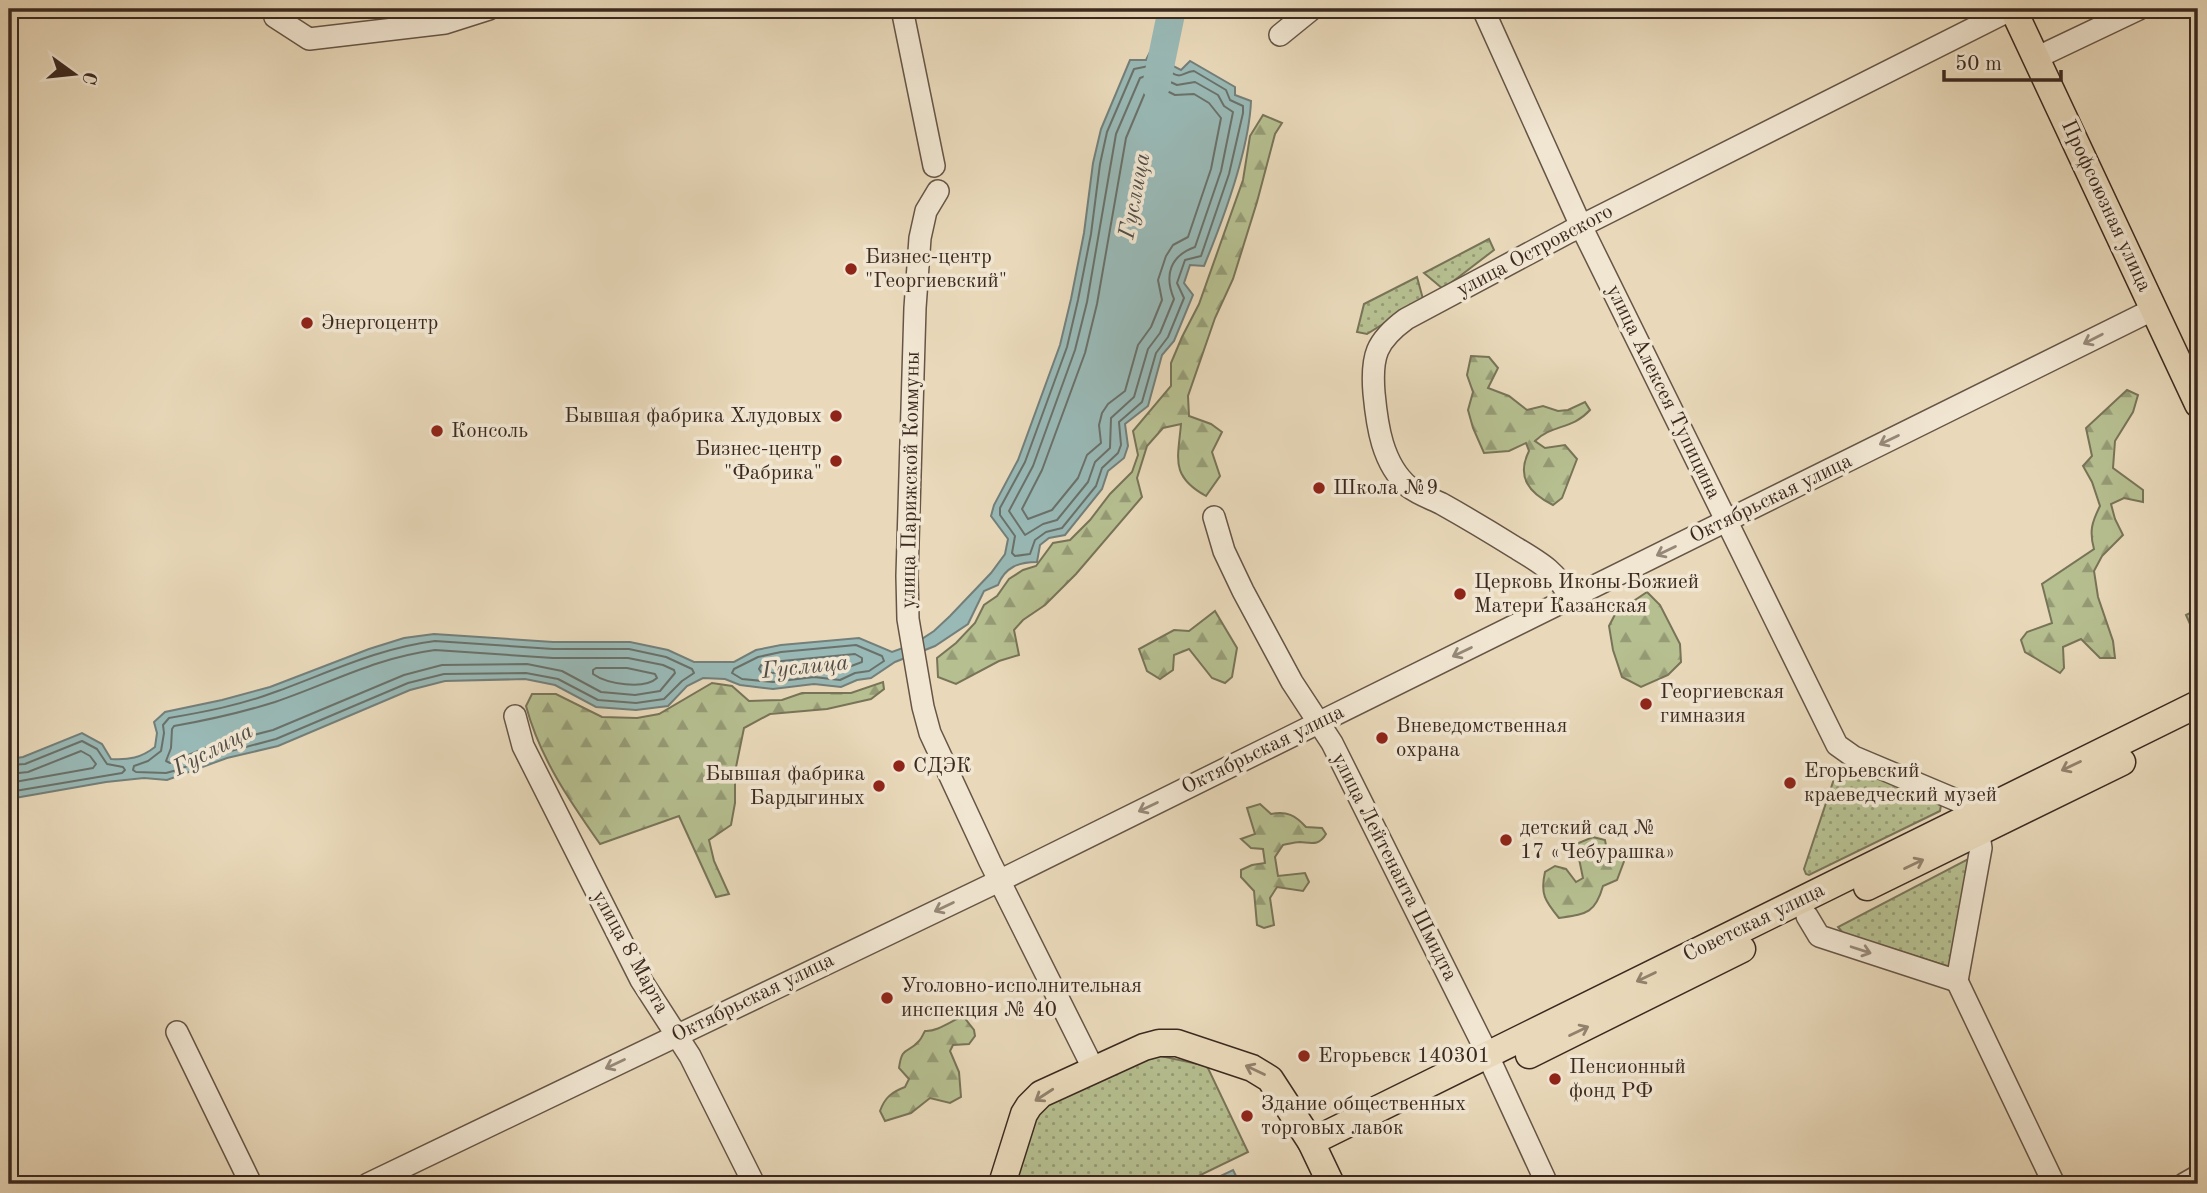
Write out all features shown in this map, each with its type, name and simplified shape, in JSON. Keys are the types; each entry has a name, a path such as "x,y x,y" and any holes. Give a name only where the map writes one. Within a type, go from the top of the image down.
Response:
{"main road":[{"name":"Профсоюзная улица","path":"2012,9 2154,309 2195,388"},
{"name":"Советская улица","path":"1492,1063 1643,1000 1807,916 2198,704"},
{"name":"Советская улица","path":"1315,1149 1975,824 2198,723"},
{"path":"1002,1184 1024,1114 1041,1094 1144,1047 1159,1043 1177,1043 1212,1054 1252,1068 1270,1079 1315,1149 1331,1184"}],"street":[{"path":"276,13 309,39 445,23 489,9"},
{"path":"902,9 934,166"},
{"path":"1280,35 1312,9"},
{"name":"улица Алексея Тупицина","path":"1483,9 1581,226 1837,745 1854,757 1961,802 1975,824"},
{"name":"улица Островского","path":"1570,598 1561,581 1547,568 1409,487 1395,469 1378,430 1373,376 1379,345 1389,331 1406,319 1581,226 2012,9"},
{"path":"2036,58 2139,9"},
{"name":"улица Парижской Коммуны","path":"938,191 926,211 920,238 915,307 907,576 908,619 923,707 930,733 999,881 1094,1070"},
{"name":"Октябрьская улица","path":"368,1184 999,881 2154,309"},
{"name":"улица Лейтенанта Шмидта","path":"1214,517 1224,551 1243,591 1292,682 1332,743 1492,1063 1547,1184"},
{"name":"улица 8 Марта","path":"515,716 523,746 641,980 690,1056 754,1184"},
{"path":"1975,824 1981,848 1957,981 2054,1184"},
{"path":"1807,916 1819,936 1957,981"},
{"path":"177,1032 251,1184"},
{"path":"2184,1184 2198,1176"}],"green space":[{"path":"1263,115 1282,123 1275,134 1233,279 1215,318 1188,396 1189,416 1211,424 1222,432 1212,452 1220,476 1206,496 1194,489 1181,474 1179,466 1181,424 1163,428 1147,446 1137,478 1142,497 1076,574 1045,605 1023,620 1014,630 1019,655 999,661 956,684 938,677 937,658 975,623 984,605 997,596 1009,579 1036,566 1053,543 1070,540 1132,472 1138,455 1133,431 1171,386 1171,363 1199,304 1243,180 1250,136"},
{"path":"1489,239 1494,250 1443,289 1424,273"},
{"path":"1417,277 1423,299 1367,334 1357,332 1364,304"},
{"path":"1471,356 1489,357 1498,368 1488,388 1509,396 1527,410 1543,406 1558,411 1568,410 1585,402 1590,410 1576,421 1548,432 1535,441 1545,448 1565,445 1577,459 1562,498 1553,505 1537,495 1527,483 1524,469 1529,451 1526,443 1509,451 1484,453 1468,410 1473,392 1467,375"},
{"path":"2127,390 2138,395 2133,412 2115,441 2113,468 2143,490 2143,502 2124,498 2111,504 2123,535 2102,556 2094,571 2098,597 2113,641 2115,658 2100,658 2081,639 2063,647 2064,668 2060,673 2025,652 2021,640 2027,632 2052,623 2042,584 2094,549 2092,527 2100,506 2083,466 2092,456 2086,428"},
{"path":"1647,592 1660,605 1680,644 1681,662 1668,675 1641,687 1622,677 1609,626 1621,603 1635,600"},
{"path":"2198,609 2198,642 2186,615"},
{"path":"1215,611 1237,648 1232,677 1225,683 1212,678 1189,649 1174,655 1173,670 1160,679 1147,671 1139,649 1174,630 1189,631"},
{"path":"883,682 884,689 871,699 827,709 770,714 744,728 735,772 735,803 731,825 709,840 714,861 729,894 716,897 679,816 600,844 547,761 526,706 532,694 556,694 602,717 637,718 659,714 712,683 732,686 749,701 782,700 802,693 851,693"},
{"path":"1841,765 1850,766 1939,803 1940,811 1809,875 1804,869"},
{"path":"1260,804 1271,814 1290,815 1306,827 1322,828 1326,834 1315,843 1283,845 1275,857 1278,876 1305,873 1309,882 1303,891 1277,887 1270,898 1274,925 1264,928 1257,925 1254,891 1241,877 1241,870 1265,863 1263,849 1251,848 1241,839 1255,834 1247,808"},
{"path":"1593,837 1605,840 1608,856 1620,851 1626,856 1617,880 1603,886 1597,902 1588,911 1559,918 1545,897 1545,872 1555,866 1566,869 1576,882 1583,878 1576,844"},
{"path":"1972,857 1950,967 1843,933 1838,927"},
{"path":"963,1016 974,1030 975,1036 969,1044 953,1045 950,1051 959,1072 961,1097 950,1103 930,1098 911,1113 885,1121 880,1111 884,1102 905,1087 909,1079 899,1068 904,1053 919,1041 925,1031 939,1028"},
{"path":"1156,1055 1207,1066 1248,1152 1182,1184 1010,1184 1028,1126 1047,1104"}],"water":[{"path":"1152,48 1174,55 1173,66 1181,70 1190,61 1235,87 1235,95 1251,101 1240,163 1219,228 1204,266 1190,265 1184,283 1193,295 1174,341 1162,355 1148,406 1125,424 1128,446 1124,458 1108,471 1102,489 1065,535 1049,538 1040,545 1037,562 1024,563 1009,570 998,585 984,591 968,624 935,646 895,662 871,678 857,680 841,687 814,684 773,689 740,685 725,679 703,678 687,686 668,706 636,710 596,707 555,685 525,679 445,681 410,690 278,746 227,758 167,780 144,778 106,782 9,799 9,759 23,757 82,733 102,744 111,759 134,758 155,747 157,733 154,722 165,712 270,687 404,638 434,634 553,642 630,642 668,650 694,662 734,662 756,650 781,645 859,638 892,652 914,644 934,631 991,573 1005,554 1008,539 991,516 1018,460 1060,345 1084,233 1093,163 1101,129 1130,60 1146,60"},
{"path":"1233,1170 1240,1184 1204,1184"}],"waterway":[{"name":"Гуслица","path":"1156,86 1172,9"}],"place":[{"name":"Бизнес-центр \"Георгиевский\"","path":"851,269"},
{"name":"Энергоцентр","path":"307,323"},
{"name":"Бывшая фабрика Хлудовых","path":"836,416"},
{"name":"Консоль","path":"437,431"},
{"name":"Бизнес-центр \"Фабрика\"","path":"836,461"},
{"name":"Школа №9","path":"1319,488"},
{"name":"Церковь Иконы Божией Матери Казанская","path":"1460,594"},
{"name":"Георгиевская гимназия","path":"1646,704"},
{"name":"Вневедомственная охрана","path":"1382,738"},
{"name":"СДЭК","path":"899,766"},
{"name":"Егорьевский краеведческий музей","path":"1790,783"},
{"name":"Бывшая фабрика Бардыгиных","path":"879,786"},
{"name":"детский сад № 17 «Чебурашка»","path":"1506,840"},
{"name":"Уголовно-исполнительная инспекция № 40","path":"887,998"},
{"name":"Егорьевск 140301","path":"1304,1056"},
{"name":"Пенсионный фонд РФ","path":"1555,1079"},
{"name":"Здание общественных торговых лавок","path":"1247,1116"}]}
